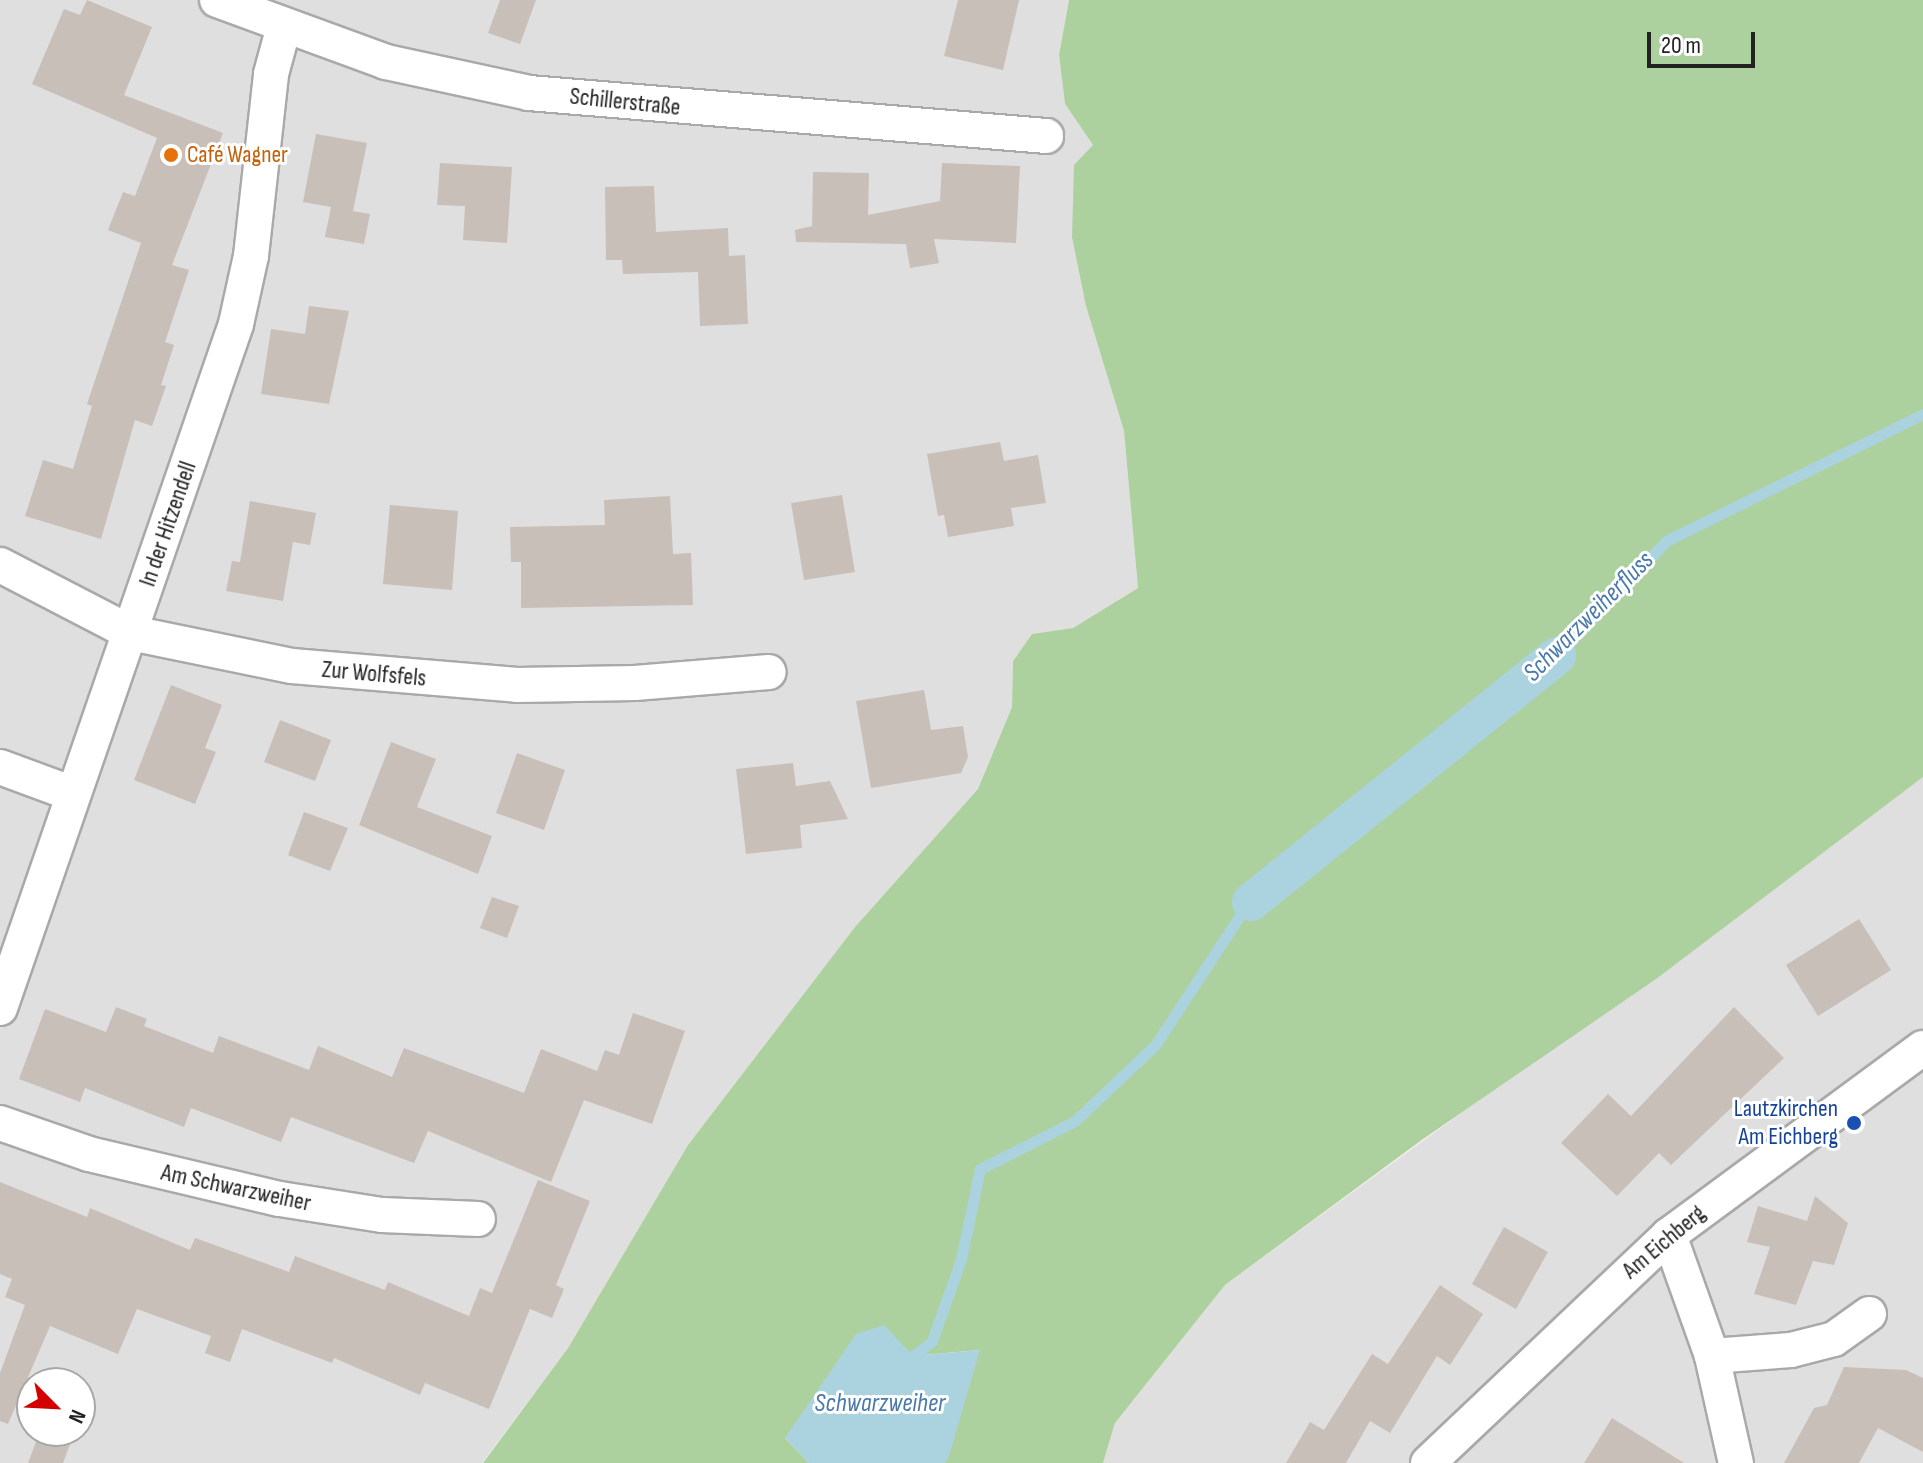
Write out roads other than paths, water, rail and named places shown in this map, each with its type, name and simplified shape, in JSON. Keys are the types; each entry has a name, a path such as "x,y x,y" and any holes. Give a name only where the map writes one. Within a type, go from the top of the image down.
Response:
{"street":[{"name":"Schillerstraße","path":"217,0 386,62 529,93 1046,136"},
{"name":"In der Hitzendell","path":"0,1008 236,324 251,256 271,74 284,26"},
{"name":"Zur Wolfsfels","path":"0,565 131,633 277,664 413,679 517,685 635,683 769,672"},
{"path":"0,767 73,794"},
{"name":"Am Eichberg","path":"1428,1463 1669,1235 1923,1048"},
{"name":"Am Schwarzweiher","path":"0,1123 89,1154 280,1199 382,1215 478,1219"},
{"path":"1669,1235 1712,1356 1736,1463"},
{"path":"1712,1356 1791,1350 1834,1339 1869,1314"}],"water":[{"name":"Schwarzweiher","path":"884,1325 913,1356 980,1350 948,1459 944,1463 809,1463 785,1438 856,1334"}],"waterway":[{"name":"Schwarzweiherfluss","path":"1557,656 1666,541 1923,414"},
{"name":"Schwarzweiherfluss","path":"1251,902 1557,656"},
{"name":"Schwarzweiherfluss","path":"903,1364 932,1341 961,1259 980,1169 1075,1121 1156,1044 1246,906"}],"place":[{"name":"Café Wagner","path":"171,155"},
{"name":"Lautzkirchen Am Eichberg","path":"1854,1123"}]}
